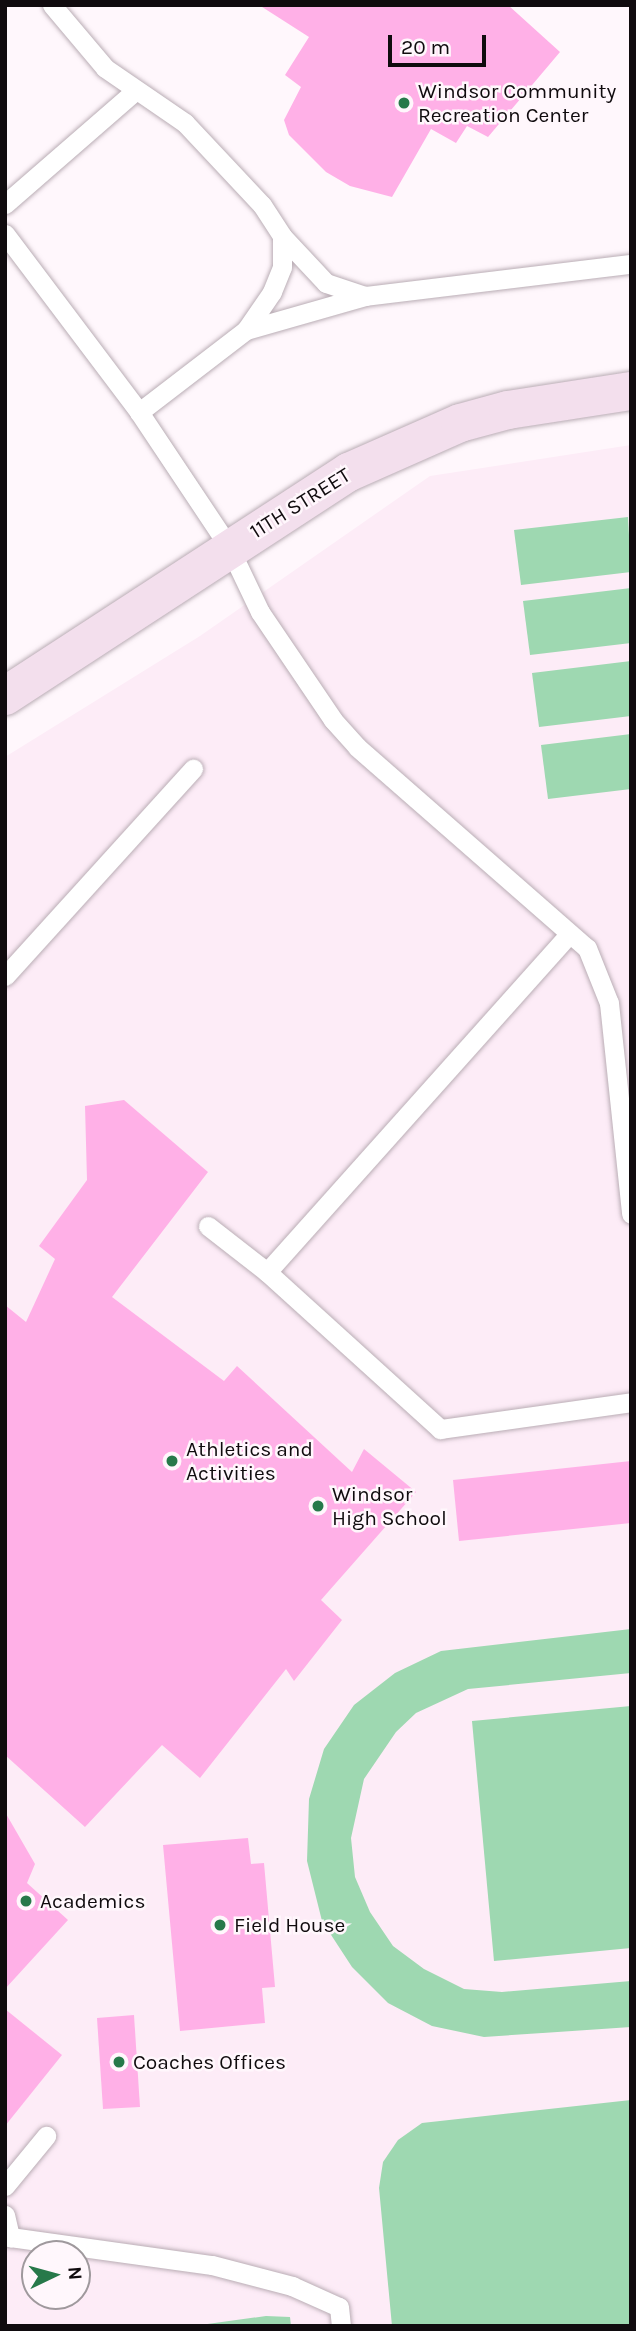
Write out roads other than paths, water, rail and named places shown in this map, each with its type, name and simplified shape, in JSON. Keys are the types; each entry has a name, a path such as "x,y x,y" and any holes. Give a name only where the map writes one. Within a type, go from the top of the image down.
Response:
{"street":[{"name":"11TH STREET","path":"5,696 229,547 349,472 460,423 508,410 631,391"}],"lane":[{"path":"52,5 105,68 184,123 262,205 282,236 326,283 365,296"},
{"path":"5,204 135,91"},
{"path":"5,234 139,412 229,547 260,612 333,720 357,747 587,948 608,1003 631,1214"},
{"path":"139,412 246,330 272,292 282,267 282,236"},
{"path":"246,330 365,296 631,264"},
{"path":"5,976 193,769"},
{"path":"267,1272 569,934"},
{"path":"208,1226 267,1272 440,1429 547,1410 631,1402"},
{"path":"5,2186 47,2136"},
{"path":"5,2215 10,2237 212,2265 292,2286 340,2307 341,2326"}],"place":[{"name":"Windsor Community Recreation Center","path":"404,103"},
{"name":"Athletics and Activities","path":"172,1461"},
{"name":"Windsor High School","path":"318,1506"},
{"name":"Academics","path":"26,1901"},
{"name":"Field House","path":"220,1925"},
{"name":"Coaches Offices","path":"119,2062"}]}
